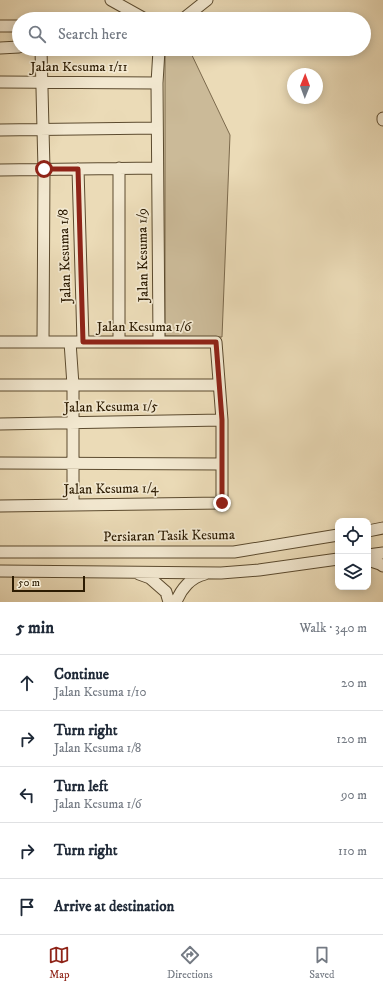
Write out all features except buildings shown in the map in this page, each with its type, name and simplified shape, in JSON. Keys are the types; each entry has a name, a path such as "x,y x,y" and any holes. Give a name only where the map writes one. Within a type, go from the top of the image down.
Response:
{"street":[{"path":"111,0 132,12"},
{"path":"192,12 207,0"},
{"path":"0,26 12,26"},
{"path":"0,48 12,47"},
{"path":"42,56 44,169 43,342"},
{"name":"Jalan Kesuma 1/9","path":"159,56 157,83 157,168 159,342"},
{"name":"Jalan Kesuma 1/11","path":"0,82 157,83"},
{"path":"0,130 157,128"},
{"path":"118,168 119,342"},
{"path":"0,170 157,168"},
{"name":"Jalan Kesuma 1/8","path":"78,169 83,342"},
{"name":"Jalan Kesuma 1/6","path":"0,342 216,342 220,385"},
{"path":"70,342 73,385 73,505"},
{"path":"0,385 220,385 222,464 0,463"},
{"name":"Jalan Kesuma 1/5","path":"0,424 222,420"},
{"name":"Jalan Kesuma 1/4","path":"0,506 222,503 222,464"},
{"path":"371,530 383,528"},
{"name":"Persiaran Tasik Kesuma","path":"0,552 234,552 335,535"},
{"path":"371,555 383,553"},
{"path":"0,571 209,573 259,570 335,559"},
{"path":"371,561 383,566"},
{"path":"131,572 150,578 166,592 169,602"},
{"path":"176,602 186,586 197,576 209,573"}],"shaded area":[{"path":"165,56 192,56 230,135 222,337 165,336"}],"route":[{"path":"44,169 78,169 83,342 216,342 222,420 222,503"}]}
